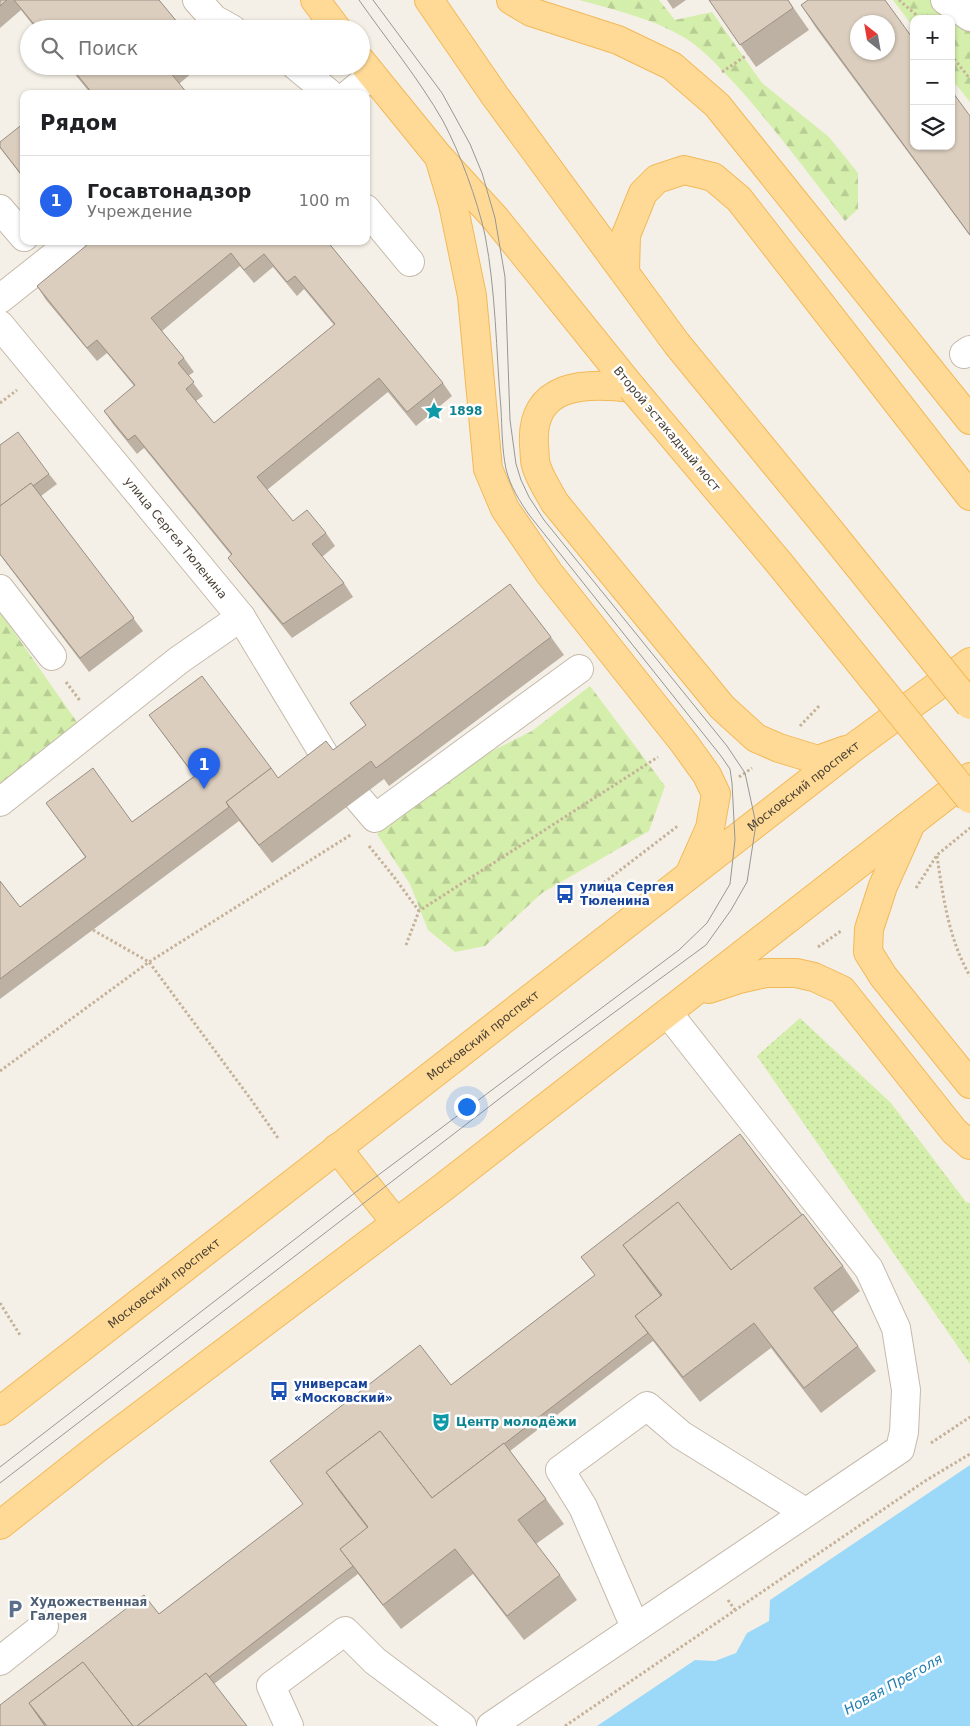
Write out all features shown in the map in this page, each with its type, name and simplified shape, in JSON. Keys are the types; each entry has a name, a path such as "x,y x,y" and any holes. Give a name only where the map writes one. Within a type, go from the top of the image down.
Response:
{"main road":[{"path":"315,0 330,20"},
{"path":"429,0 496,96 677,344 970,705"},
{"path":"511,0 531,12 618,40 672,66 717,105 970,420"},
{"name":"Второй эстакадный мост","path":"370,72 439,157 495,218 632,388 780,564 970,799"},
{"path":"439,157 453,204 472,296 488,469 505,509 550,573 707,775 716,794 710,828 689,876"},
{"path":"625,272 626,236 643,194 658,179 684,170 713,177 739,199 970,496"},
{"path":"632,388 589,385 567,389 551,399 539,411 533,431 536,465 555,503 722,707 756,738 779,748 818,760 854,747"},
{"name":"Московский проспект","path":"0,1411 854,747 970,662"},
{"path":"0,1525 100,1446 396,1223 693,994 970,777"},
{"path":"911,824 883,886 869,929 868,952 883,976 968,1082"},
{"path":"693,994 738,979 766,974 796,974 814,977 842,990 954,1131 970,1145"},
{"path":"336,1148 396,1223"}],"street":[{"path":"197,0 216,20"},
{"path":"945,0 970,17"},
{"path":"307,75 325,90"},
{"path":"352,90 362,75"},
{"path":"0,209 20,232"},
{"path":"370,214 410,262"},
{"path":"30,245 45,263"},
{"path":"0,299 68,245"},
{"name":"улица Сергея Тюленина","path":"0,325 240,618 331,766"},
{"path":"0,589 52,656"},
{"path":"0,802 179,660 240,618"},
{"path":"363,816 579,669"},
{"path":"492,1726 900,1448 904,1432 906,1390 896,1328 869,1269 668,1013"},
{"path":"635,1627 583,1507 560,1470 648,1406 681,1435 805,1512"},
{"path":"0,1662 44,1626"},
{"path":"289,1726 271,1686 345,1631 375,1661 462,1726"}],"path":[{"path":"900,0 917,15"},
{"path":"717,75 747,55"},
{"path":"955,60 970,80"},
{"path":"406,945 419,911 660,755"},
{"path":"0,1071 149,962 363,816 394,877 419,911"},
{"path":"911,896 937,855 970,828"},
{"path":"937,855 943,901 961,961 970,976"},
{"path":"816,948 844,929"},
{"path":"93,930 149,962 278,1138"},
{"path":"0,1303 20,1335"},
{"path":"565,1726 925,1481 970,1454"}],"green space":[{"path":"579,0 659,0 675,20 712,12 762,83 829,137 858,173 858,209 845,221 750,101 715,63 693,43 653,22"},
{"path":"893,0 930,0 952,15 910,15 910,23"},
{"path":"955,17 970,27 970,102 955,83"},
{"path":"0,612 79,725 0,784"},
{"path":"590,686 665,786 649,831 542,893 485,946 455,952 428,930 410,884 377,834 466,764 532,731"},
{"path":"800,1018 891,1103 966,1202 970,1203 970,1364 757,1056"}],"water":[{"name":"Новая Преголя","path":"970,1465 970,1726 597,1726 695,1660 715,1661 736,1653 747,1633 769,1621 770,1600"}],"building":[{"path":"0,0 7,0 0,6"},
{"path":"14,0 159,0 176,20 31,20"},
{"path":"709,0 788,0 793,8 740,45"},
{"path":"808,0 885,0 910,34 910,150 955,150 955,95 970,116 970,235 801,5"},
{"path":"77,75 172,75 185,90 90,90"},
{"path":"20,126 20,173 0,147 0,142"},
{"path":"87,245 330,245 443,383 407,412 379,378 257,477 293,521 307,510 326,533 312,544 344,583 283,624 228,558 232,554 135,435 128,440 104,411 135,385 97,340 87,348 37,286","holes":["231,253 244,270 264,254 287,282 295,276 335,324 214,423 186,389 194,382 178,363 184,358 151,318"]},
{"path":"18,432 49,474 33,486 31,483 0,506 0,445"},
{"path":"31,483 134,618 80,658 0,554 0,506"},
{"path":"510,584 551,637 376,768 371,761 259,845 226,802 271,768 278,778 326,741 333,750 366,725 350,703"},
{"path":"202,676 271,768 226,802 229,807 0,979 0,881 20,907 86,857 46,803 93,768 132,822 195,776 149,715"},
{"name":"Центр молодёжи","path":"740,1134 802,1215 731,1270 678,1202 623,1245 661,1296 635,1316 648,1333 504,1444 432,1498 380,1431 326,1472 368,1528 340,1549 353,1566 209,1677 206,1673 137,1726 133,1726 83,1662 29,1703 45,1726 0,1726 0,1705 144,1595 159,1614 303,1504 270,1461 420,1345 451,1385 595,1275 581,1257"},
{"path":"678,1202 731,1270 803,1214 843,1266 814,1288 858,1346 804,1388 754,1323 683,1377 635,1316 662,1295 623,1245"},
{"path":"380,1431 432,1498 504,1443 546,1499 518,1520 560,1575 507,1616 455,1549 383,1605 340,1549 368,1527 326,1472"},
{"path":"83,1662 133,1726 47,1726 29,1703"},
{"path":"206,1673 247,1726 137,1726"}],"tram line":[{"path":"0,1467 365,1185 679,950 707,923 730,884 735,840 730,769 530,516 510,482 503,447 489,256 473,192 462,162 434,105 359,0"},
{"path":"0,1483 555,1056 706,945 731,910 747,882 756,824 745,773 727,746 544,520 529,497 521,480 516,464 510,420 505,277 495,218 482,173 470,144 442,93 373,0"}],"place":[{"name":"1898","path":"434,411"},
{"name":"Госавтонадзор","path":"204,789"},
{"name":"улица Сергея Тюленина","path":"565,894"},
{"name":"универсам «Московский»","path":"279,1391"},
{"name":"Центр молодёжи","path":"441,1422"},
{"name":"Художественная Галерея","path":"15,1609"}]}
